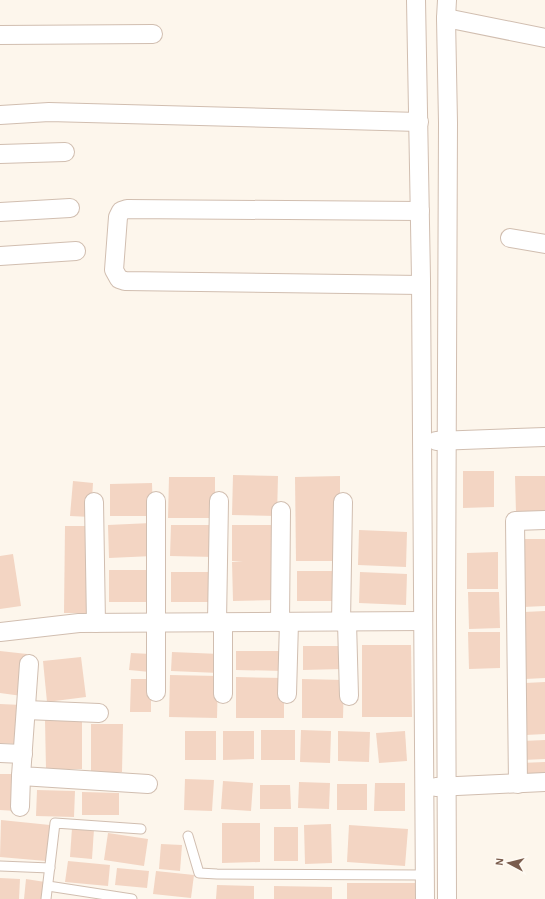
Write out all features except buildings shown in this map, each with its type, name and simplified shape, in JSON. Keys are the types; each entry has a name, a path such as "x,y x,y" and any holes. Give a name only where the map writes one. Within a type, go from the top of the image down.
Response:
{"street":[{"path":"416,0 421,285 424,899"},
{"path":"447,899 448,123 446,18 448,0"},
{"path":"446,18 545,38"},
{"path":"0,35 153,34"},
{"path":"0,115 49,112 418,122"},
{"path":"0,154 65,152"},
{"path":"0,212 70,208"},
{"path":"420,211 127,209 121,211 118,217 114,270 119,279 125,281 421,285"},
{"path":"510,238 545,244"},
{"path":"0,256 76,252"},
{"path":"422,442 545,437"},
{"path":"219,501 220,622 223,694"},
{"path":"94,502 96,623"},
{"path":"156,502 156,692"},
{"path":"343,502 344,622 348,696"},
{"path":"281,511 287,694"},
{"path":"518,784 515,521 545,520"},
{"path":"0,632 79,623 423,621"},
{"path":"20,807 30,664"},
{"path":"26,710 99,713"},
{"path":"0,753 23,754"},
{"path":"21,776 148,784"},
{"path":"424,788 545,782"}],"lane":[{"path":"46,899 55,823 141,829"},
{"path":"188,836 199,873 424,875"},
{"path":"0,866 50,868"},
{"path":"48,886 132,899"}]}
